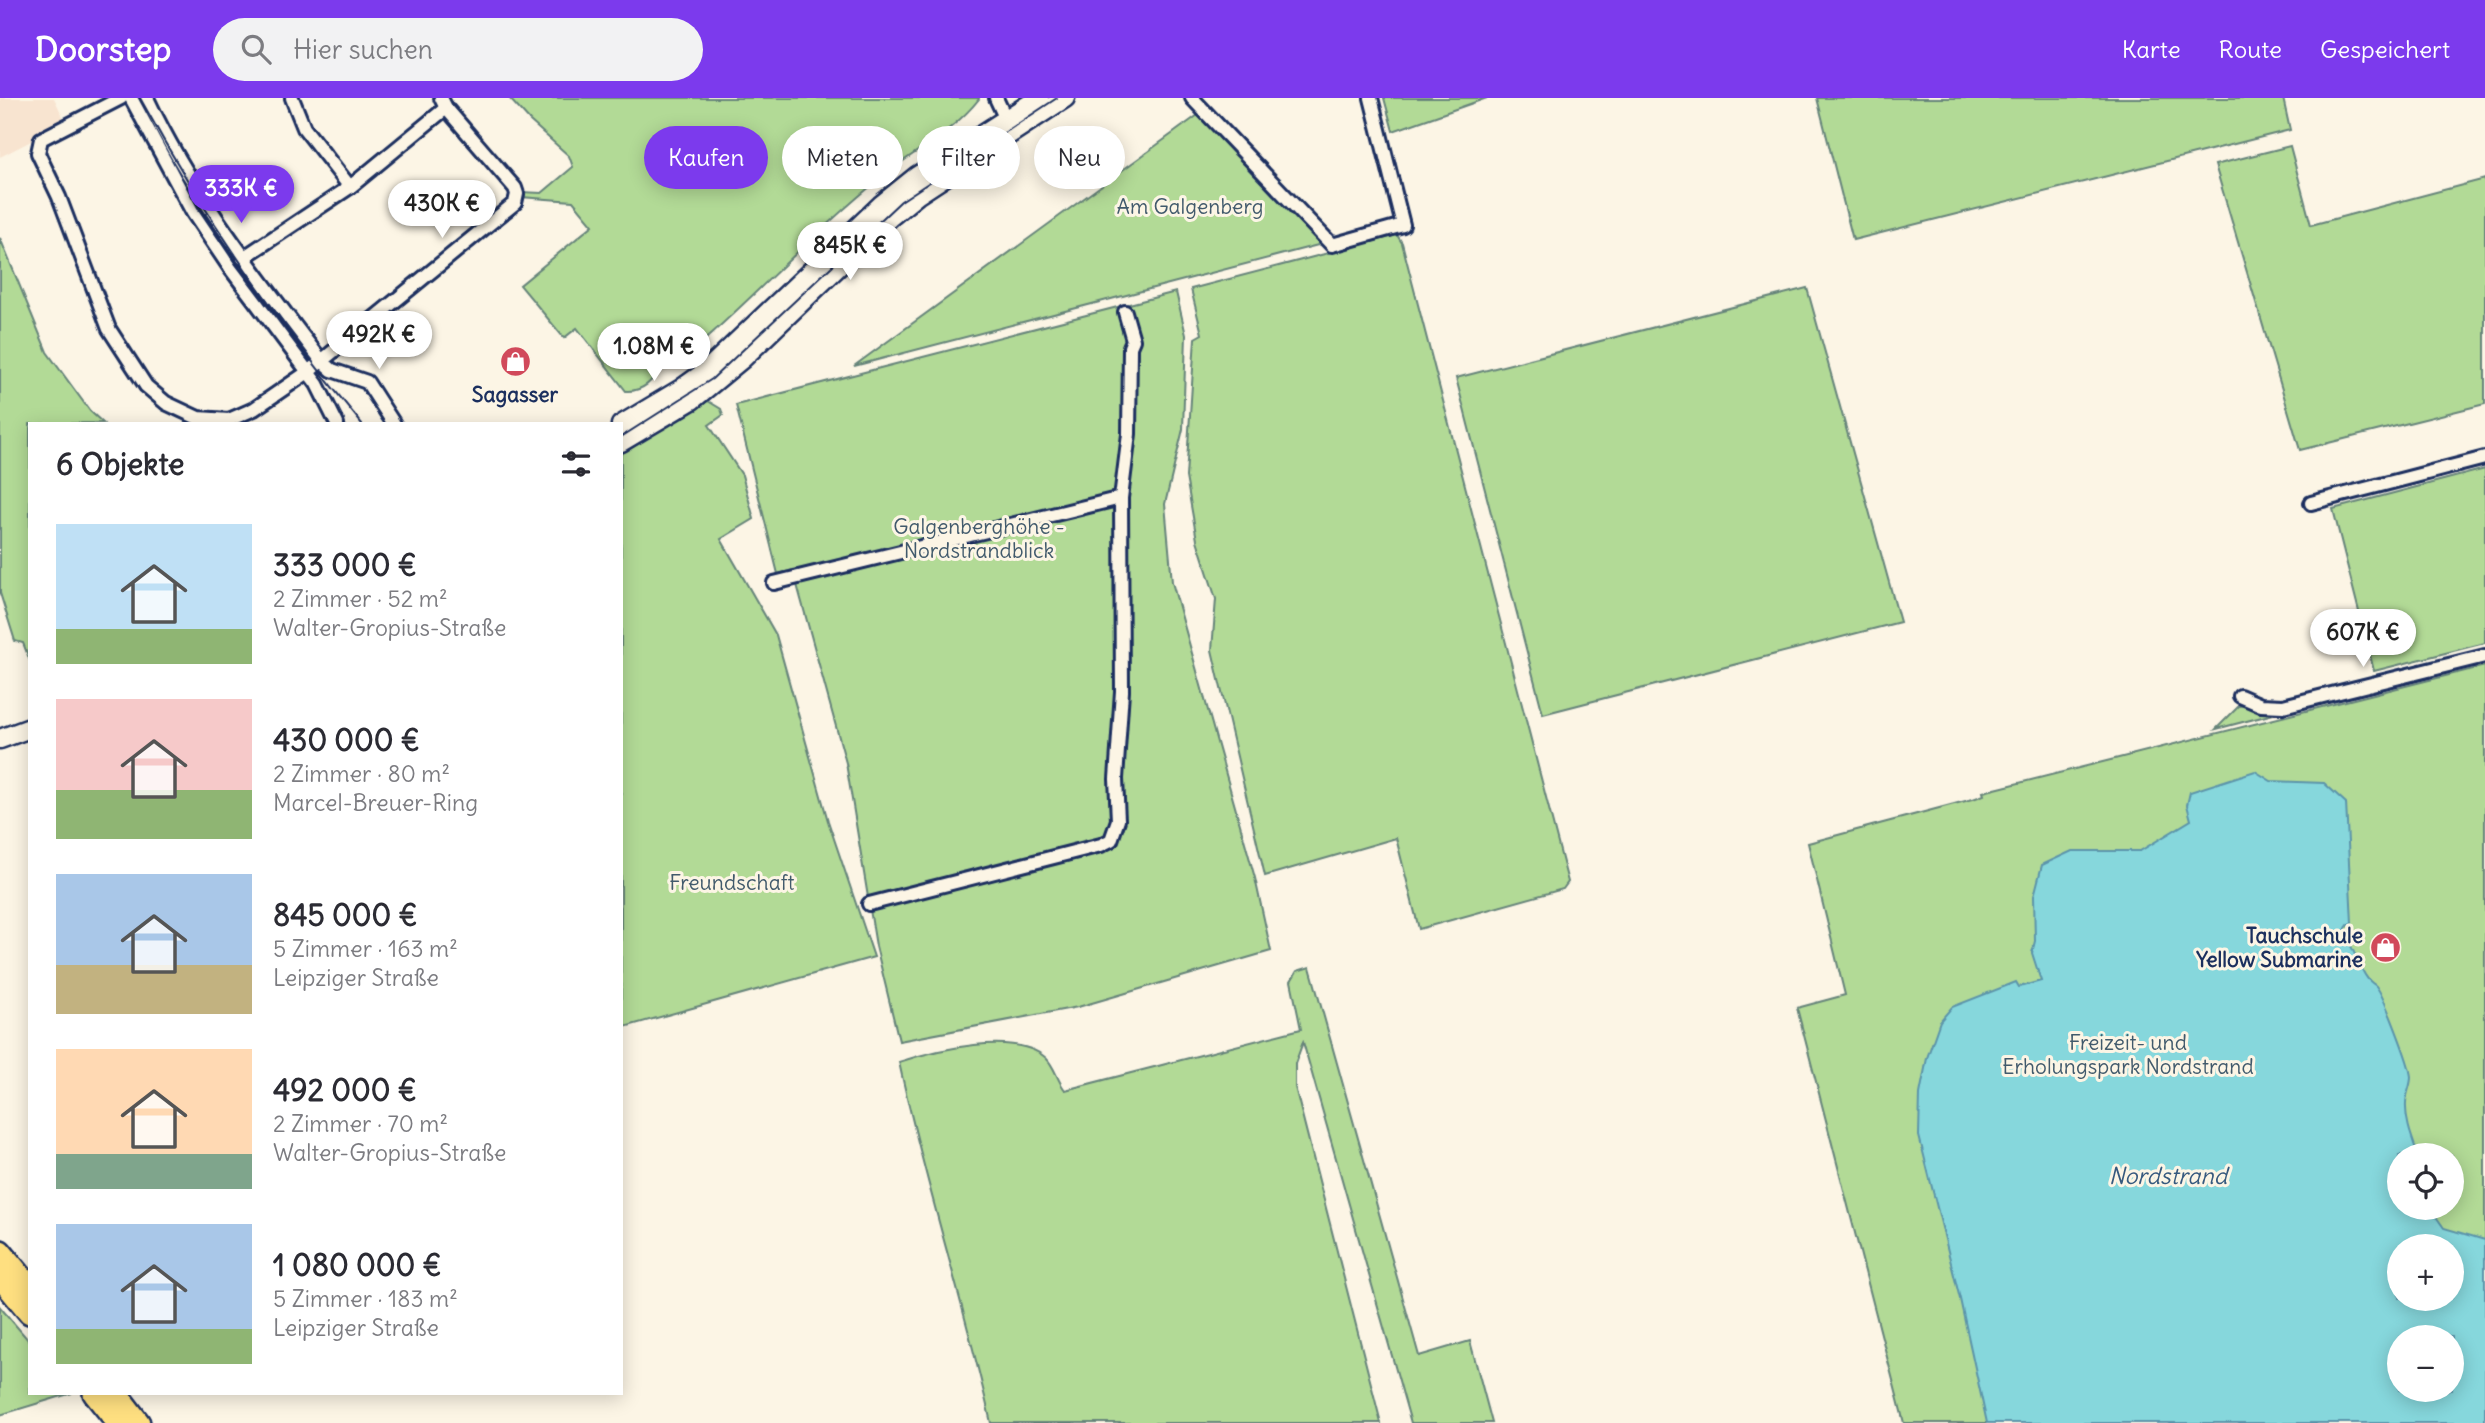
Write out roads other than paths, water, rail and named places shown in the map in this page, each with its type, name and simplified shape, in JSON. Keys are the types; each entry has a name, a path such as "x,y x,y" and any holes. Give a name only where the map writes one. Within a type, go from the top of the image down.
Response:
{"highway":[{"path":"0,1252 28,1286"},
{"path":"0,1276 28,1310"},
{"path":"97,1395 119,1423"},
{"path":"117,1395 138,1423"}],"main road":[{"path":"1010,126 1039,98"},
{"path":"1011,126 1065,98"},
{"path":"623,424 706,372 881,205 917,176"},
{"path":"623,441 692,400 743,358 890,217 925,189"},
{"path":"0,739 28,729"}],"street":[{"path":"121,98 41,139 38,153 59,197 109,329 146,386 166,403 198,418 229,420 252,411 308,372 515,203 517,194 515,188 444,103 350,187 243,258"},
{"path":"131,98 193,213 230,268 308,372 336,422"},
{"path":"148,98 173,149 243,258 321,360 332,370 367,382 393,422"},
{"path":"292,98 304,128 350,187"},
{"path":"996,98 1009,126"},
{"path":"1192,98 1332,245 1403,225 1371,98"},
{"path":"869,904 1101,845 1111,840 1118,820 1116,779 1122,691 1121,498 1129,434 1130,347 1133,340 1125,312"},
{"path":"2311,502 2485,458"},
{"path":"774,583 1121,498"},
{"path":"2240,696 2262,705 2283,706 2485,656"}],"water":[{"name":"Nordstrand","path":"2255,771 2271,781 2324,783 2346,803 2352,923 2348,924 2344,933 2366,977 2376,986 2385,1003 2402,1045 2411,1077 2406,1110 2414,1143 2387,1143 2387,1220 2438,1220 2444,1228 2485,1240 2485,1423 1987,1423 1960,1299 1919,1136 1920,1094 1927,1058 1940,1021 1952,1007 2016,982 2019,987 2041,981 2032,953 2035,941 2034,896 2042,865 2072,851 2140,851 2191,820 2187,805 2190,792"}],"tram line":[{"path":"140,98 189,184 243,266 271,307 360,422"},
{"path":"623,436 712,379 901,201 1057,98"}],"place":[{"name":"Sagasser","path":"515,362"},
{"name":"Tauchschule Yellow Submarine","path":"2386,947"}],"park label":[{"name":"Am Galgenberg","path":"1190,206"},
{"name":"Galgenberghöhe - Nordstrandblick","path":"979,538"},
{"name":"Freundschaft","path":"732,882"},
{"name":"Freizeit- und Erholungspark Nordstrand","path":"2128,1054"}]}
